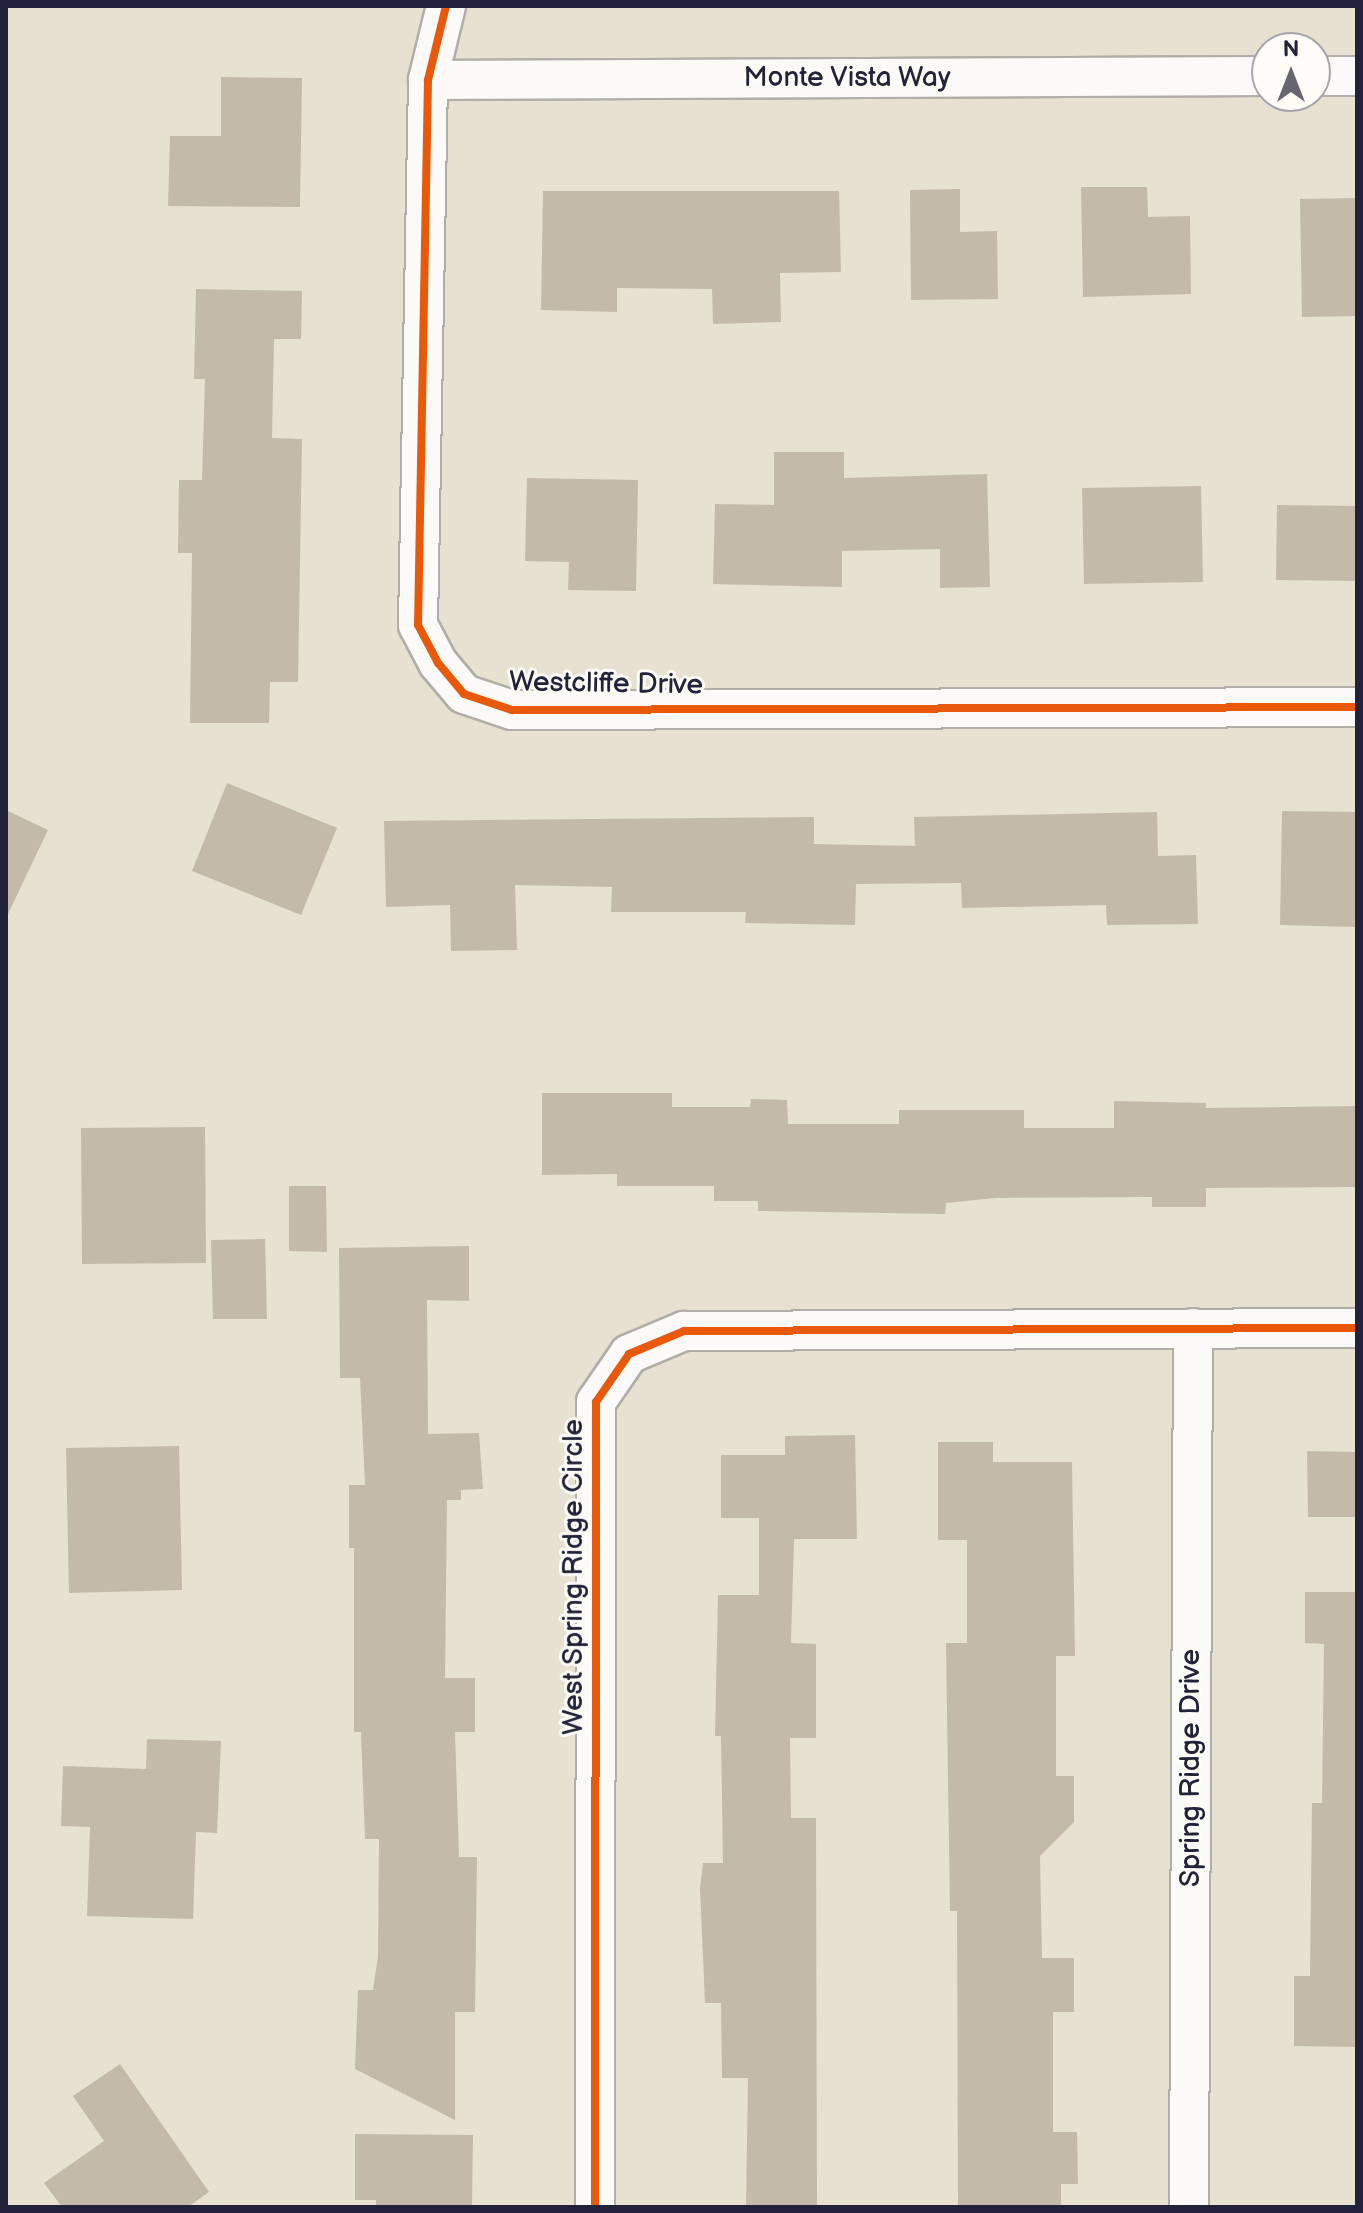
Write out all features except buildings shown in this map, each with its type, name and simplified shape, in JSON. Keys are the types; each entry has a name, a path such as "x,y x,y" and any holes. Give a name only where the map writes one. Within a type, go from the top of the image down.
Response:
{"street":[{"name":"Westcliffe Drive","path":"446,6 428,80 418,625 438,663 464,694 512,710 1357,707"},
{"name":"Monte Vista Way","path":"428,80 1251,76"},
{"path":"1331,76 1357,76"},
{"name":"Spring Ridge Drive","path":"1189,2207 1193,1328"},
{"name":"West Spring Ridge Circle","path":"595,2207 596,1402 629,1354 684,1331 1357,1328"}],"cycle path":[{"path":"446,6 428,80 418,625 438,663 464,694 512,710 1357,707"},
{"path":"595,2207 596,1402 629,1354 684,1331 1357,1328"}]}
